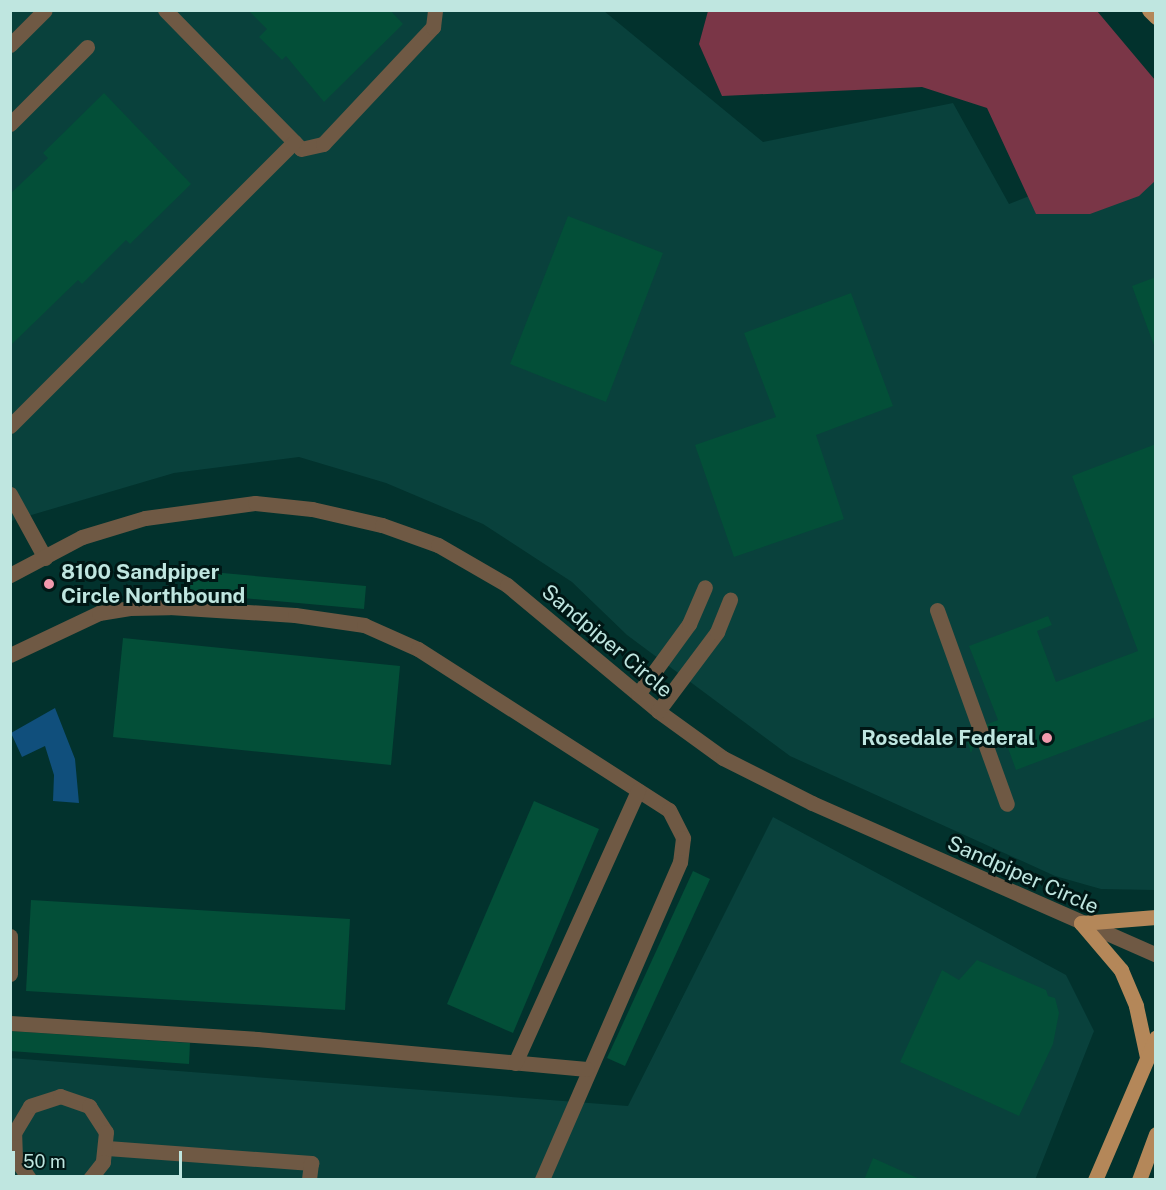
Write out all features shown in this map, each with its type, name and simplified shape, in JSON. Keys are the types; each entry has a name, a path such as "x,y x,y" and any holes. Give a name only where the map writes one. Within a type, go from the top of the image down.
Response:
{"main road":[{"path":"1149,10 1155,17"},
{"path":"1081,923 1155,916"},
{"path":"1081,923 1121,970 1137,1006 1147,1056"},
{"path":"1095,1179 1155,1038"},
{"path":"1139,1179 1155,1134"}],"street":[{"path":"10,45 45,10"},
{"path":"165,10 301,149 323,144 433,27 435,10"},
{"path":"10,124 87,47"},
{"path":"10,426 294,142"},
{"path":"10,494 45,558"},
{"name":"Sandpiper Circle","path":"10,575 82,537 145,518 255,503 312,509 382,525 438,545 507,585 658,711 723,758 792,793 1155,955"},
{"path":"638,694 689,624 705,587"},
{"path":"658,711 717,632 730,599"},
{"path":"10,655 99,613 129,608 169,607 295,615 364,625 417,649 669,810 683,838 680,862 587,1070 567,1128 542,1179"},
{"path":"937,610 1007,804"},
{"path":"515,1063 638,791"},
{"path":"10,936 10,974"},
{"path":"10,1023 257,1039 587,1070"},
{"path":"29,1179 15,1158 12,1133 30,1106 44,1098 68,1097 89,1106 100,1118 107,1148 103,1162 89,1179"},
{"path":"107,1148 311,1163 309,1179"}],"shaded area":[{"path":"11,11 604,11 763,142 953,103 1009,204 1155,146 1155,890 1101,889 1055,876 790,756 627,635 572,582 483,524 386,483 299,457 174,473 11,521"},
{"path":"708,11 1097,11 1155,80 1155,181 1139,196 1090,214 1036,214 987,108 922,87 722,96 699,44"},
{"path":"55,708 75,759 79,803 53,801 54,775 45,746 22,757 11,733"},
{"path":"773,817 1066,975 1094,1031 1035,1180 11,1179 10,1058 628,1106"}],"building":[{"path":"248,10 390,10 403,24 324,102 286,56 282,60 259,37 267,29"},
{"path":"104,93 191,184 130,244 126,240 82,284 78,280 10,346 10,194 48,158 43,153"},
{"path":"568,216 663,253 606,402 510,364"},
{"path":"1156,277 1156,348 1155,348 1132,286"},
{"path":"851,293 893,406 816,435 844,519 734,557 695,445 776,417 744,333"},
{"path":"1156,444 1156,717 1016,770 1004,737 973,748 971,753 963,730 967,732 998,720 969,646 1048,616 1052,625 1037,631 1056,682 1138,651 1072,476"},
{"path":"189,570 366,586 364,609 187,593"},
{"path":"123,638 400,666 391,765 113,737"},
{"path":"534,801 599,829 513,1033 447,1004"},
{"path":"693,871 710,879 625,1066 607,1058"},
{"path":"31,900 350,919 345,1010 26,991"},
{"path":"977,960 1046,990 1048,996 1055,998 1059,1013 1053,1044 1019,1116 900,1062 942,970 959,980"},
{"path":"10,1031 190,1043 189,1064 10,1051"},
{"path":"873,1158 922,1180 864,1180"}],"place":[{"name":"8100 Sandpiper Circle Northbound","path":"49,584"},
{"name":"Rosedale Federal","path":"1047,738"}]}
